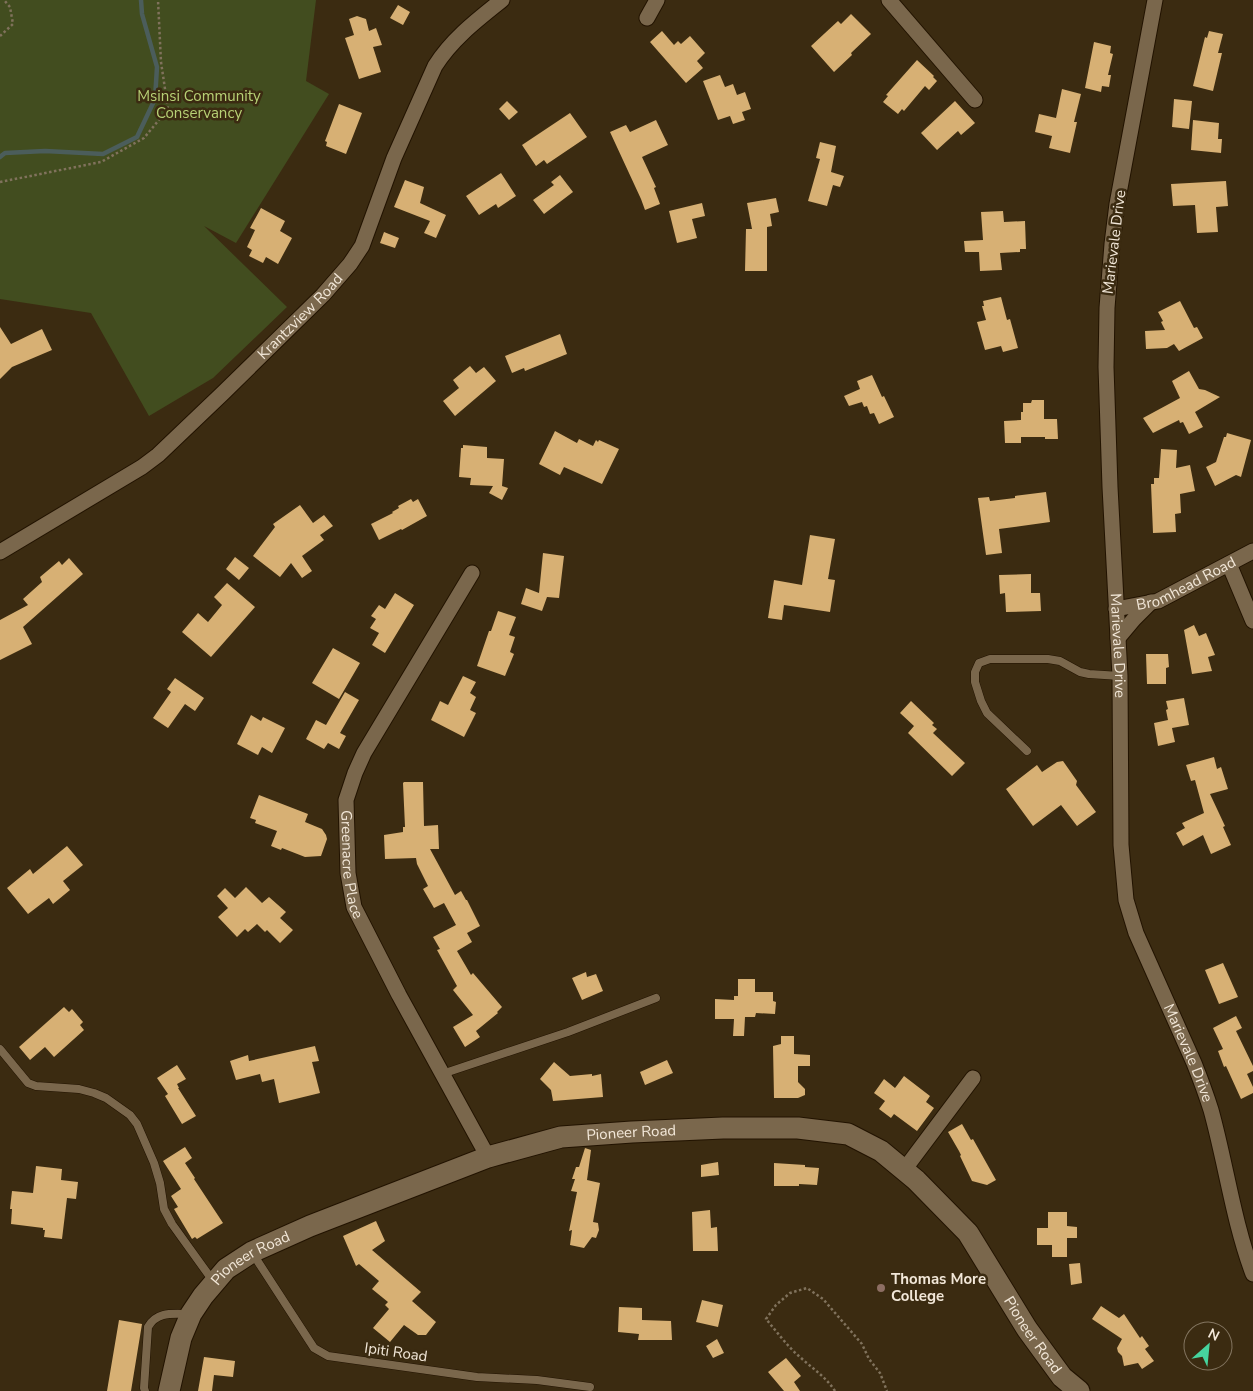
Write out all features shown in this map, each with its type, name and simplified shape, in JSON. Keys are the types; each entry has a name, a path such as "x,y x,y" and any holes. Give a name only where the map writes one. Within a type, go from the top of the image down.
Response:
{"main road":[{"name":"Pioneer Road","path":"169,1391 181,1338 191,1314 214,1282 226,1269 252,1252 310,1226 488,1157 561,1137 723,1128 798,1128 848,1134 881,1151 916,1180 968,1233 1027,1329 1062,1377 1079,1391"}],"street":[{"name":"Krantzview Road","path":"0,552 142,467 158,455 341,276 362,246 394,158 435,66 454,41 502,0"},
{"path":"647,18 656,0"},
{"path":"890,0 975,100"},
{"name":"Marievale Drive","path":"1155,0 1118,204 1112,244 1107,308 1106,367 1109,467 1120,676 1121,845 1126,900 1136,933 1194,1063 1211,1111 1235,1217 1253,1274"},
{"name":"Bromhead Road","path":"1116,609 1151,602 1172,594 1253,551"},
{"path":"1229,564 1253,621"},
{"name":"Greenacre Place","path":"472,573 364,753 346,800 348,873 354,907 399,996 488,1157"},
{"path":"1118,638 1151,602"},
{"path":"904,1170 974,1078"}],"lane":[{"path":"1027,751 987,713 975,682 975,672 979,663 990,659 1048,659 1060,661 1080,672 1120,676"},
{"path":"442,1074 568,1032 656,998"},
{"path":"0,1048 28,1083 36,1086 79,1089 94,1093 106,1098 130,1115 154,1163 160,1183 164,1208 172,1224 214,1282"},
{"name":"Ipiti Road","path":"252,1252 314,1348 328,1356 477,1377 537,1380 590,1387"},
{"path":"145,1391 148,1327 151,1322 162,1314 191,1314"}],"path":[{"path":"0,36 13,24 10,7 4,0"},
{"path":"0,182 101,162 144,138 168,109 162,62 158,0"},
{"path":"835,1391 830,1383 800,1357 766,1319 776,1305 790,1293 806,1288 823,1299 862,1344 869,1359 880,1373 887,1391"}],"green space":[{"name":"Msinsi Community Conservancy","path":"0,0 316,0 306,81 329,94 236,243 204,226 287,307 213,378 149,416 91,313 0,299"}],"building":[{"path":"398,5 410,12 403,25 390,18"},
{"path":"851,14 871,34 834,72 811,46 838,21 841,24"},
{"path":"357,16 366,19 369,31 376,28 382,45 373,47 381,72 359,79 345,38 354,35 349,19"},
{"path":"662,31 674,45 678,41 681,44 690,36 705,53 697,61 703,68 686,83 650,42"},
{"path":"1209,31 1223,34 1218,53 1222,53 1213,91 1193,86 1205,37 1207,38"},
{"path":"1094,42 1111,46 1110,53 1113,54 1108,75 1111,75 1109,87 1102,86 1101,92 1085,88"},
{"path":"917,60 937,81 929,90 925,86 904,111 902,109 898,114 883,102 888,96 886,95"},
{"path":"720,75 725,87 733,84 737,95 745,92 751,109 742,112 745,120 733,124 730,116 718,120 703,81"},
{"path":"1062,89 1081,94 1074,122 1077,122 1070,153 1049,148 1052,136 1035,132 1039,114 1056,118"},
{"path":"1174,99 1192,101 1189,129 1172,127"},
{"path":"507,101 518,112 509,120 499,109"},
{"path":"955,101 975,123 961,135 958,131 937,150 921,133"},
{"path":"339,104 362,113 346,154 326,146 327,142 325,141"},
{"path":"570,113 587,137 547,164 544,160 536,166 522,145"},
{"path":"656,120 668,145 642,157 656,187 654,188 660,204 645,210 610,132 626,125 630,132"},
{"path":"1193,120 1219,123 1218,139 1222,139 1221,153 1191,150"},
{"path":"820,142 836,146 831,172 844,176 840,187 833,185 827,206 808,201 820,159 816,158"},
{"path":"501,173 516,196 498,208 496,204 479,215 466,196"},
{"path":"560,175 573,192 544,214 533,200 554,185 551,182"},
{"path":"405,180 424,187 420,203 446,215 436,238 424,233 430,221 394,207"},
{"path":"1226,181 1228,206 1216,207 1218,232 1197,233 1195,205 1173,206 1171,184"},
{"path":"776,198 779,212 770,214 772,226 767,227 767,271 745,271 746,229 752,229 747,203"},
{"path":"702,203 705,216 692,219 697,238 677,243 669,211"},
{"path":"261,208 285,221 280,231 292,238 278,264 266,257 263,263 249,256 252,250 247,247 255,230 250,228"},
{"path":"1003,211 1004,222 1025,221 1026,249 1020,249 1020,252 1000,253 1002,270 980,271 979,252 965,252 964,241 983,240 981,212"},
{"path":"384,232 399,238 395,248 380,243"},
{"path":"1001,297 1007,320 1010,319 1018,348 1003,352 1001,346 985,350 977,322 986,320 982,306 984,306 983,301"},
{"path":"1180,301 1194,328 1197,327 1203,338 1179,351 1174,344 1167,348 1146,349 1145,331 1165,330 1158,312"},
{"path":"0,327 11,344 42,329 52,350 12,367 0,379"},
{"path":"560,334 567,354 525,371 524,368 512,373 505,356"},
{"path":"470,366 476,373 484,367 496,381 455,416 443,401 459,388 453,380"},
{"path":"1189,371 1199,389 1220,397 1195,412 1203,427 1189,434 1183,422 1180,423 1179,420 1153,433 1143,418 1180,398 1172,381"},
{"path":"872,375 894,417 879,424 874,413 870,414 867,406 864,407 862,402 849,406 844,396 860,389 857,381"},
{"path":"1032,400 1044,400 1044,419 1057,419 1058,439 1021,437 1021,443 1005,443 1004,421 1021,420 1023,403 1031,403"},
{"path":"555,431 577,443 579,439 593,446 596,440 598,442 599,440 619,449 602,484 564,467 560,475 539,464"},
{"path":"1227,433 1251,440 1241,477 1236,475 1215,486 1206,467 1216,462"},
{"path":"463,445 487,447 487,458 504,459 502,486 508,488 502,500 489,493 493,486 470,485 471,478 459,477 461,448 463,448"},
{"path":"1161,449 1177,450 1176,468 1190,465 1195,491 1180,494 1181,513 1175,514 1176,532 1153,533 1151,484 1154,484 1154,478 1159,478"},
{"path":"1046,492 1050,522 999,529 1002,553 986,555 978,498 989,497 990,501"},
{"path":"411,499 413,502 418,499 427,516 379,540 371,524 393,513 399,508 398,506"},
{"path":"300,505 313,523 324,515 333,526 320,535 324,540 302,556 312,571 302,578 291,563 280,577 253,556 275,527 273,524"},
{"path":"810,535 835,539 828,579 835,580 830,612 784,605 782,620 768,618 774,580 802,585"},
{"path":"543,553 564,556 559,598 547,597 542,611 521,604 526,588 539,593"},
{"path":"235,557 249,568 239,580 226,569"},
{"path":"69,558 83,574 23,627 32,644 0,660 0,620 28,605 23,599 42,582 40,577 59,561 62,565"},
{"path":"1031,574 1031,593 1040,593 1041,611 1006,612 1005,593 1000,594 999,575"},
{"path":"227,583 255,607 211,657 182,632 198,613 208,622 222,605 214,597"},
{"path":"395,593 414,605 385,653 372,645 379,633 370,628 376,619 371,616 379,605 385,609"},
{"path":"498,611 516,617 509,635 515,637 510,652 514,654 505,676 477,666"},
{"path":"1194,625 1199,636 1206,633 1215,655 1208,657 1212,671 1192,674 1184,630"},
{"path":"333,648 360,663 339,699 312,683"},
{"path":"1146,654 1168,654 1169,667 1166,668 1166,684 1147,684"},
{"path":"463,676 476,682 470,693 476,697 470,710 476,713 464,737 431,720 440,701 448,705"},
{"path":"175,678 204,698 195,711 185,704 168,728 153,718 171,692 167,689"},
{"path":"345,692 359,700 340,733 346,736 339,749 328,743 324,749 306,739 316,720 326,725"},
{"path":"1184,698 1189,725 1172,728 1175,742 1158,746 1154,723 1168,720 1166,701"},
{"path":"911,701 934,723 932,725 937,729 933,733 965,763 952,776 908,733 914,726 900,713"},
{"path":"251,715 261,721 263,717 285,728 272,753 262,747 258,755 237,744"},
{"path":"1214,757 1217,769 1221,767 1228,789 1210,794 1225,826 1223,827 1231,845 1211,854 1203,835 1183,846 1176,833 1185,828 1182,823 1204,813 1195,780 1191,781 1186,765"},
{"path":"1063,761 1077,781 1076,785 1096,812 1077,826 1061,805 1033,826 1006,789 1037,765 1042,772 1057,762"},
{"path":"404,782 423,782 424,826 438,825 439,849 430,849 455,895 461,891 480,926 467,933 472,942 457,951 471,975 473,973 502,1007 498,1013 476,1031 480,1037 465,1047 453,1027 473,1015 453,990 457,986 437,950 440,949 433,937 456,925 444,903 434,908 423,889 428,886 416,858 385,859 384,835 403,832 403,827 405,827"},
{"path":"259,795 308,814 305,822 322,829 326,835 327,839 321,856 305,857 271,846 277,831 255,823 256,820 250,818"},
{"path":"67,846 83,865 63,881 70,890 53,904 49,898 28,914 7,888 30,869 33,874"},
{"path":"246,887 262,903 269,897 286,912 280,918 293,930 280,943 267,930 265,932 257,924 248,932 245,929 237,937 218,917 228,908 217,896 225,888 235,898"},
{"path":"1223,963 1238,997 1219,1004 1205,970"},
{"path":"586,972 587,977 596,974 603,991 582,1000 572,978"},
{"path":"738,979 755,979 755,992 773,992 773,1001 776,1002 775,1014 756,1013 755,1017 745,1017 744,1036 733,1036 734,1019 715,1019 715,999 734,1000 734,996 738,996"},
{"path":"64,1007 69,1012 72,1009 83,1022 80,1025 84,1030 54,1057 45,1047 30,1060 19,1047"},
{"path":"1236,1016 1242,1028 1236,1031 1253,1066 1253,1071 1247,1074 1253,1087 1253,1093 1241,1099 1226,1066 1224,1067 1218,1051 1223,1049 1213,1028"},
{"path":"781,1036 794,1036 794,1054 810,1055 810,1066 798,1066 798,1082 805,1089 805,1095 798,1098 774,1098 773,1046 781,1044"},
{"path":"315,1046 319,1061 312,1062 320,1093 279,1103 274,1079 262,1082 260,1074 236,1080 230,1061 248,1055 249,1061"},
{"path":"667,1060 673,1073 645,1085 640,1072"},
{"path":"554,1062 570,1076 601,1074 603,1097 553,1101 551,1090 540,1079"},
{"path":"177,1065 186,1079 177,1084 178,1088 196,1116 182,1124 165,1096 168,1094 157,1078"},
{"path":"904,1076 930,1096 926,1102 934,1108 917,1131 894,1114 891,1118 879,1109 885,1101 874,1093 884,1079 895,1088"},
{"path":"962,1124 971,1140 973,1139 996,1180 987,1185 972,1181 961,1155 948,1132"},
{"path":"185,1147 192,1158 185,1163 223,1223 197,1239 195,1237 192,1239 174,1209 178,1207 171,1196 181,1189 163,1161"},
{"path":"585,1148 591,1150 587,1180 600,1183 593,1222 598,1223 599,1230 596,1238 592,1237 584,1248 570,1245 572,1230 569,1231 577,1192 571,1191 575,1179 572,1179 576,1167 579,1167"},
{"path":"718,1162 719,1175 701,1177 701,1165"},
{"path":"774,1163 819,1168 817,1185 774,1186"},
{"path":"36,1166 62,1169 61,1180 78,1182 76,1199 67,1198 62,1239 44,1237 45,1230 43,1228 11,1224 12,1191 33,1193"},
{"path":"710,1210 711,1228 717,1227 718,1251 693,1251 692,1212"},
{"path":"1048,1212 1067,1212 1067,1226 1077,1227 1077,1238 1067,1238 1067,1257 1052,1257 1052,1245 1037,1245 1037,1228 1048,1228"},
{"path":"376,1221 385,1241 372,1250 421,1292 412,1301 436,1322 426,1335 418,1335 404,1325 390,1342 373,1328 389,1309 385,1305 388,1302 372,1289 379,1281 359,1264 356,1266 343,1236"},
{"path":"1080,1263 1082,1283 1071,1285 1069,1264"},
{"path":"702,1300 723,1305 718,1327 696,1322"},
{"path":"1101,1306 1119,1318 1124,1314 1140,1338 1142,1336 1149,1346 1145,1349 1154,1361 1142,1369 1138,1363 1124,1366 1122,1356 1117,1348 1122,1339 1092,1319"},
{"path":"619,1307 642,1308 642,1320 671,1321 672,1340 638,1340 639,1334 618,1332"},
{"path":"119,1320 142,1324 131,1391 107,1391"},
{"path":"717,1339 724,1353 713,1358 706,1346"},
{"path":"204,1357 235,1361 233,1377 214,1375 212,1391 198,1391"},
{"path":"786,1358 801,1376 794,1382 800,1391 784,1391 768,1372"}],"waterway":[{"path":"0,157 5,153 45,151 103,154 137,137 155,99 157,67 142,14 141,0"}],"place":[{"name":"Thomas More College","path":"881,1288"}]}
